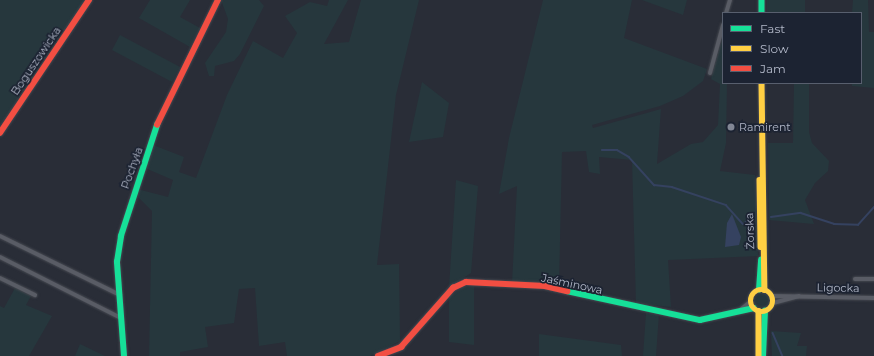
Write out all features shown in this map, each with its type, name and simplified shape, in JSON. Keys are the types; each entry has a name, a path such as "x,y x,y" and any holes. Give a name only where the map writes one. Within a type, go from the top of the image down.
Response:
{"street":[{"name":"Boguszowicka","path":"0,133 89,0"},
{"name":"Pochyła","path":"124,356 117,262 136,184 177,80 218,0"},
{"path":"726,12 730,0"},
{"path":"762,0 762,12"},
{"path":"710,73 722,29"},
{"name":"Żorska","path":"759,290 762,170 762,84"},
{"name":"Żorska","path":"762,170 765,290"},
{"path":"0,236 120,295"},
{"path":"0,257 121,318"},
{"path":"0,278 35,294"},
{"path":"855,278 874,279"},
{"name":"Jaśminowa","path":"378,356 400,347 453,288 466,282 544,286 700,320 740,310 759,310"},
{"path":"759,310 773,303 772,296 765,290 759,290 751,301 759,310 763,356"},
{"name":"Ligocka","path":"772,296 874,298"},
{"name":"Ligocka","path":"773,303 802,296"},
{"name":"Jaśminowa","path":"740,310 751,301"},
{"path":"759,310 759,356"}],"shaded area":[{"path":"0,0 85,0 0,126"},
{"path":"150,0 190,0 180,17 200,28 190,47 139,18"},
{"path":"221,0 259,0 264,6 240,54 234,61 215,66 214,76 209,76 205,63 226,32 228,19"},
{"path":"329,0 348,0 324,44 349,42 361,0 419,0 396,95 377,265 399,264 400,341 370,356 287,356 285,342 259,346 255,288 239,289 234,323 205,327 208,347 180,352 180,356 149,356 152,211 135,194 137,189 168,197 173,180 145,168 153,145 184,157 179,172 196,178 227,95 253,41 283,58 297,33 285,16 310,2 327,6"},
{"path":"543,0 632,0 624,38 707,69 703,81 683,96 660,106 592,125 593,128 661,109 657,164 691,144 703,142 718,125 720,84 711,79 722,40 722,84 727,84 726,143 720,171 755,175 758,256 668,260 671,307 636,303 632,160 599,157 600,174 589,172 586,151 562,152 559,286 512,283 517,186 499,194 509,138"},
{"path":"642,0 687,0 683,15"},
{"path":"767,0 805,0 805,12 767,12"},
{"path":"853,0 868,0 869,32 874,32 874,88 852,86 852,84 862,84 862,12 852,12"},
{"path":"120,35 180,67 172,82 112,50"},
{"path":"422,82 449,103 443,137 409,142"},
{"path":"794,84 809,84 809,132 812,143 829,161 828,171 815,183 805,200 814,224 769,220 768,143 793,143"},
{"path":"456,180 478,186 471,273 449,287"},
{"path":"474,286 474,345 449,342 449,297 463,287"},
{"path":"15,288 31,296 26,305 52,316 29,356 0,356 0,306 4,308"},
{"path":"762,293 769,298 770,301 765,308 762,309 755,304 754,301 759,294"},
{"path":"646,313 659,314 656,356 643,356"},
{"path":"771,331 801,333 797,346 807,346 806,356 772,356"},
{"path":"539,334 621,345 622,356 539,356"},
{"path":"80,344 105,356 75,356"}],"water":[{"path":"732,214 741,237 739,245 725,247 727,223"}],"waterway":[{"path":"602,150 617,150 629,157 654,185 672,187 726,205 743,224 752,218"},
{"path":"771,217 801,213 834,224 858,225 874,207"},
{"path":"773,333 783,356"}],"traffic: fast":[{"path":"762,0 762,12"},
{"path":"124,356 117,262 121,236 157,125"},
{"path":"759,290 761,260"},
{"path":"567,291 700,320 754,308"},
{"path":"763,356 765,311"}],"traffic: slow":[{"path":"762,84 765,290"},
{"path":"760,180 761,247"},
{"path":"762,290 770,293 773,301 770,309 762,312 754,309 751,301 754,293 762,290"},
{"path":"759,311 759,356"}],"traffic: jam":[{"path":"0,133 89,0"},
{"path":"157,125 218,0"},
{"path":"378,356 401,347 453,288 466,282 545,286 567,291"}],"place":[{"name":"Ramirent","path":"731,127"}]}
